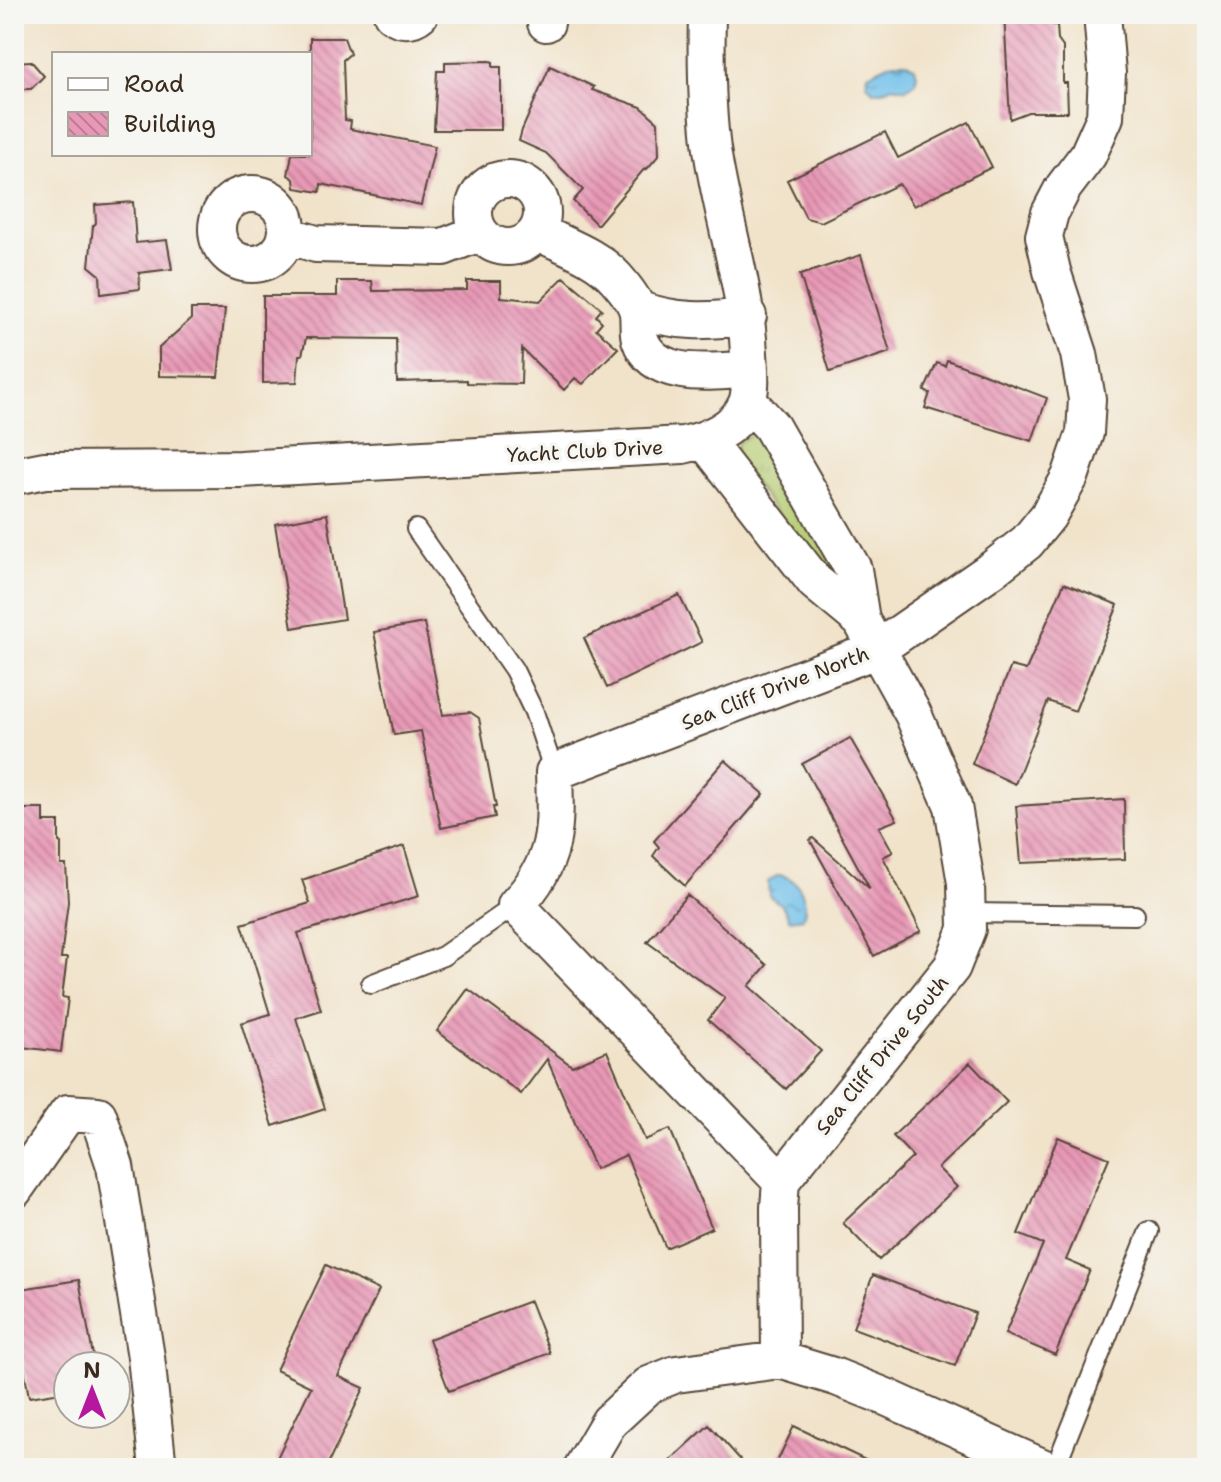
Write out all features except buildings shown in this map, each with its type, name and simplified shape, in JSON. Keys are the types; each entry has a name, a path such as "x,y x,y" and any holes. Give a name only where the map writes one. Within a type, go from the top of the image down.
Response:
{"street":[{"path":"392,14 405,19 414,19 420,14"},
{"path":"538,232 595,259 617,279 637,309 644,348 659,361 679,370 749,385 748,316 713,153 707,103 707,14"},
{"name":"Sea Cliff Drive North","path":"554,772 869,635 937,609 1027,542 1048,516 1070,477 1085,433 1087,399 1079,354 1044,236 1050,213 1063,188 1088,155 1105,117 1107,73 1102,14"},
{"path":"502,179 524,183 540,199 542,221 530,241 509,248 487,241 479,233 475,222 476,200 482,190 502,179"},
{"path":"287,235 316,244 443,247 479,233"},
{"path":"637,309 663,318 691,322 748,316"},
{"name":"Sea Cliff Drive North","path":"749,385 853,569 869,635"},
{"name":"Yacht Club Drive","path":"14,476 45,470 240,469 683,445 705,441 737,420 749,385"},
{"name":"Sea Cliff Drive North","path":"705,441 815,582 869,635"},
{"name":"Sea Cliff Drive South","path":"781,1181 952,967 967,929 966,883 953,806 913,714 869,635"},
{"path":"554,772 555,821 551,848 536,884 516,905 781,1181 780,1360"},
{"path":"14,1190 68,1113 98,1115 115,1166 146,1357 158,1468"},
{"path":"582,1468 609,1422 649,1385 676,1374 780,1360 836,1377 886,1397 1044,1468"}],"lane":[{"path":"416,529 514,670 534,712 554,772"},
{"path":"371,984 443,956 516,905"},
{"path":"967,913 1135,915"},
{"path":"1055,1468 1149,1231"}],"green space":[{"path":"754,433 846,576 833,587 738,462 738,442"}],"water":[{"path":"893,62 905,62 914,67 917,74 915,83 906,89 892,86 873,91 867,84 868,74"},
{"path":"778,875 792,880 801,890 805,904 803,918 790,920 782,905 769,896 768,882"}]}
